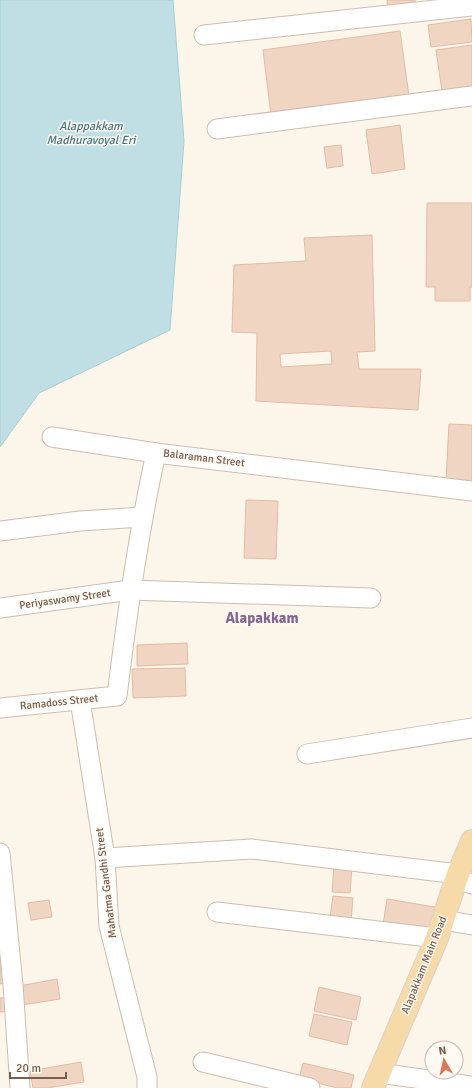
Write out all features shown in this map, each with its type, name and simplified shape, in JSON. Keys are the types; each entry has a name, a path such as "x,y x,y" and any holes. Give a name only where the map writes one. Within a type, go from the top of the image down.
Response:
{"main road":[{"name":"Alapakkam Main Road","path":"376,1080 462,879 472,841"}],"street":[{"path":"204,36 472,6"},
{"path":"217,129 472,96"},
{"path":"52,437 156,453"},
{"name":"Balaraman Street","path":"118,696 130,590 142,517 156,453 472,491"},
{"path":"0,531 80,521 142,517"},
{"name":"Periyaswamy Street","path":"0,608 130,590 371,598"},
{"name":"Ramadoss Street","path":"0,708 118,696"},
{"name":"Mahatma Gandhi Street","path":"80,700 105,858 109,926 146,1077 147,1088"},
{"path":"307,754 472,728"},
{"path":"105,858 252,848 462,879"},
{"path":"0,853 7,986 20,1088"},
{"path":"216,912 440,929 472,925"},
{"path":"203,1062 310,1088"},
{"path":"376,1080 472,1086"}],"water":[{"name":"Alappakkam Madhuravoyal Eri","path":"0,0 173,0 184,141 170,330 39,393 0,447"}],"building":[{"path":"387,0 415,0 416,10 388,13"},
{"path":"471,19 472,42 431,47 428,25"},
{"path":"400,31 409,96 271,115 263,50"},
{"path":"472,45 472,94 443,98 436,50"},
{"path":"400,125 405,169 372,174 366,130"},
{"path":"341,145 343,166 327,168 324,147"},
{"path":"427,203 472,203 472,287 470,287 470,301 435,301 435,287 426,287"},
{"path":"372,235 375,351 357,352 359,369 421,369 418,410 256,401 257,333 232,332 234,265 306,261 304,238","holes":["331,351 332,364 281,367 280,354"]},
{"path":"449,424 472,425 472,482 446,480"},
{"path":"246,500 278,501 276,559 244,558"},
{"path":"187,643 188,664 137,666 137,645"},
{"path":"185,668 186,696 133,698 132,669"},
{"path":"334,866 352,867 350,893 332,892"},
{"path":"333,896 353,898 351,921 330,918"},
{"path":"387,899 435,907 431,932 383,925"},
{"path":"49,900 52,917 31,920 28,903"},
{"path":"5,950 10,982 0,984 0,951"},
{"path":"57,979 60,999 22,1005 19,986"},
{"path":"319,987 361,997 356,1020 314,1011"},
{"path":"8,997 10,1011 0,1012 0,998"},
{"path":"314,1014 352,1022 347,1045 309,1036"},
{"path":"81,1062 84,1082 47,1088 33,1088 30,1071"},
{"path":"303,1063 354,1075 351,1088 338,1088 299,1079"}],"district":[{"name":"Alapakkam","path":"262,618"}]}
